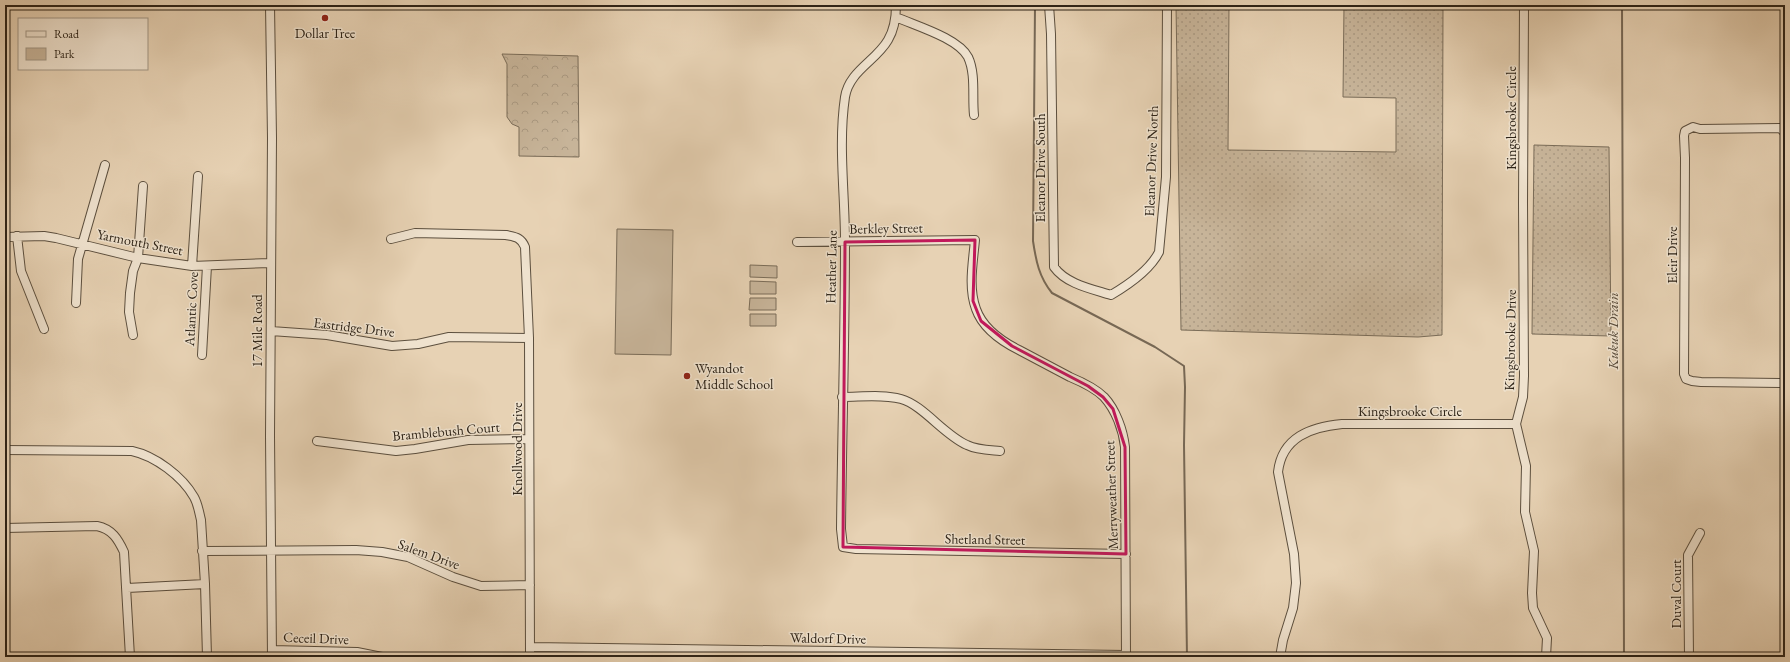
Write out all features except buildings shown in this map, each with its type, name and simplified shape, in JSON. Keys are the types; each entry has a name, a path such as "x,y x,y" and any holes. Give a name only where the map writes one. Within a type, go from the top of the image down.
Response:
{"street":[{"name":"17 Mile Road","path":"270,5 272,653"},
{"name":"Heather Lane","path":"843,547 841,529 845,242 842,128 846,95 854,77 878,53 888,39 896,17 896,5"},
{"name":"Eleanor Drive South","path":"1049,5 1051,42 1054,267 1062,276 1070,281 1111,295"},
{"name":"Eleanor Drive North","path":"1111,295 1124,288 1155,260 1159,252 1166,176 1167,5"},
{"name":"Kingsbrooke Circle","path":"1524,5 1524,280"},
{"path":"896,17 952,41 968,57 972,78 974,115"},
{"name":"Eleir Drive","path":"1784,131 1780,128 1714,129 1693,127 1685,131 1684,374 1686,378 1692,382 1785,383"},
{"path":"76,303 76,274 82,244 105,165"},
{"path":"192,266 198,176"},
{"path":"133,335 129,312 130,294 133,271 138,258 143,186"},
{"name":"Knollwood Drive","path":"391,239 415,233 506,235 519,238 522,241 526,253 530,438 530,657"},
{"path":"17,236 21,272 44,328"},
{"name":"Yarmouth Street","path":"5,237 44,236 138,258 192,266 270,263"},
{"name":"Berkley Street","path":"797,242 975,240"},
{"name":"Merryweather Street","path":"975,240 972,264 973,300 981,321 996,336 1012,346 1088,386 1104,397 1113,409 1124,439 1126,656"},
{"name":"Atlantic Cove","path":"202,355 207,266"},
{"name":"Kingsbrooke Drive","path":"1516,424 1524,387 1524,280"},
{"name":"Eastridge Drive","path":"271,331 327,335 392,346 418,344 449,337 529,338"},
{"path":"842,396 902,399 913,405 953,437 966,445 975,448 1000,451"},
{"name":"Kingsbrooke Circle","path":"1280,657 1283,640 1293,608 1296,583 1294,554 1278,472 1279,462 1292,442 1302,434 1318,427 1342,424 1516,424"},
{"path":"1516,424 1526,466 1525,512 1534,550 1532,594 1534,608 1547,638 1548,649 1546,657"},
{"name":"Bramblebush Court","path":"317,441 396,451 468,440 530,438"},
{"path":"5,450 121,450 141,453 174,475 193,496 199,510 205,584 207,657"},
{"path":"5,528 92,526 103,528 117,538 124,552 130,657"},
{"name":"Duval Court","path":"1689,657 1688,554 1700,533"},
{"name":"Shetland Street","path":"843,547 856,549 1126,554"},
{"name":"Salem Drive","path":"202,551 271,549 356,550 382,552 408,558 453,577 481,586 530,585"},
{"path":"127,588 205,584"},
{"name":"Waldorf Drive","path":"531,647 840,654 1126,656"},
{"name":"Ceceil Drive","path":"272,653 357,652 382,657"}],"highlighted area":[{"path":"975,240 973,301 981,321 1012,346 1088,386 1103,397 1113,409 1125,447 1126,554 843,547 845,242"}],"green space":[{"path":"1176,5 1229,5 1228,150 1396,152 1396,98 1343,97 1344,5 1443,5 1442,335 1418,337 1181,330"},
{"path":"502,54 578,56 579,157 519,156 519,127 512,124 507,117 507,64"},
{"path":"1534,145 1609,147 1611,336 1532,334"},
{"path":"617,229 673,230 671,355 615,354"},
{"path":"750,265 777,266 777,278 750,277"},
{"path":"750,281 776,282 776,294 750,294"},
{"path":"750,298 776,298 776,310 749,310"},
{"path":"750,314 776,314 776,326 750,326"}],"waterway":[{"path":"1035,5 1033,241 1041,275 1052,293 1155,347 1184,366 1187,657"},
{"name":"Kukuk Drain","path":"1622,5 1624,657"}],"place":[{"name":"Dollar Tree","path":"325,18"},
{"name":"Wyandot Middle School","path":"687,376"}]}
